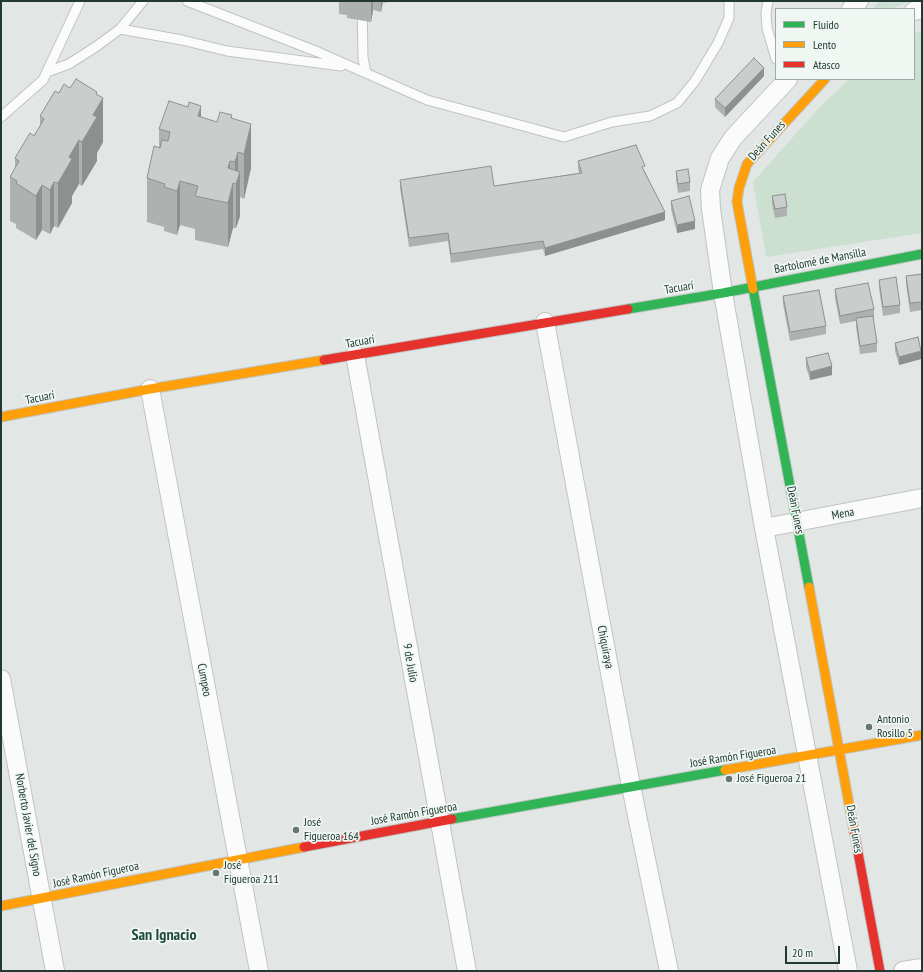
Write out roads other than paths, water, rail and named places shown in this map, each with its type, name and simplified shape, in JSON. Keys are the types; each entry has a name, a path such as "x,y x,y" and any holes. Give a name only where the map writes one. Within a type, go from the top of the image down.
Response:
{"street":[{"path":"785,80 733,138 720,158 713,176 710,190 711,209 723,293 764,528 809,757 848,971"},
{"name":"Deán Funes","path":"824,80 754,154 742,175 737,202 880,971"},
{"name":"Bartolomé de Mansilla","path":"723,293 752,286 922,254"},
{"name":"Tacuarí","path":"1,417 150,389 723,293"},
{"name":"Chiquiraya","path":"545,322 631,786 669,971"},
{"name":"9 de Julio","path":"355,355 467,971"},
{"name":"Cumpeo","path":"150,389 259,971"},
{"name":"Mena","path":"764,528 797,523 922,498"},
{"name":"Norberto Javier del Signo","path":"1,679 55,971"},
{"name":"José Ramón Figueroa","path":"1,906 439,821 631,786 809,757 922,735"},
{"path":"903,971 922,968"}],"lane":[{"path":"1,117 43,80 80,1"},
{"path":"47,72 68,64 97,46 120,28 143,1"},
{"path":"187,1 352,67 427,100 564,137 612,122 650,116 677,103 695,81 718,43 729,18 729,1"},
{"path":"362,1 363,58 366,73"},
{"path":"768,1 766,13 767,28 775,56"},
{"path":"120,28 182,40 227,51 352,67"}],"place":[{"name":"Antonio Rosillo 5","path":"869,727"},
{"name":"José Figueroa 21","path":"729,779"},
{"name":"José Figueroa 164","path":"296,830"},
{"name":"José Figueroa 211","path":"216,873"}],"district":[{"name":"San Ignacio","path":"164,935"}]}
